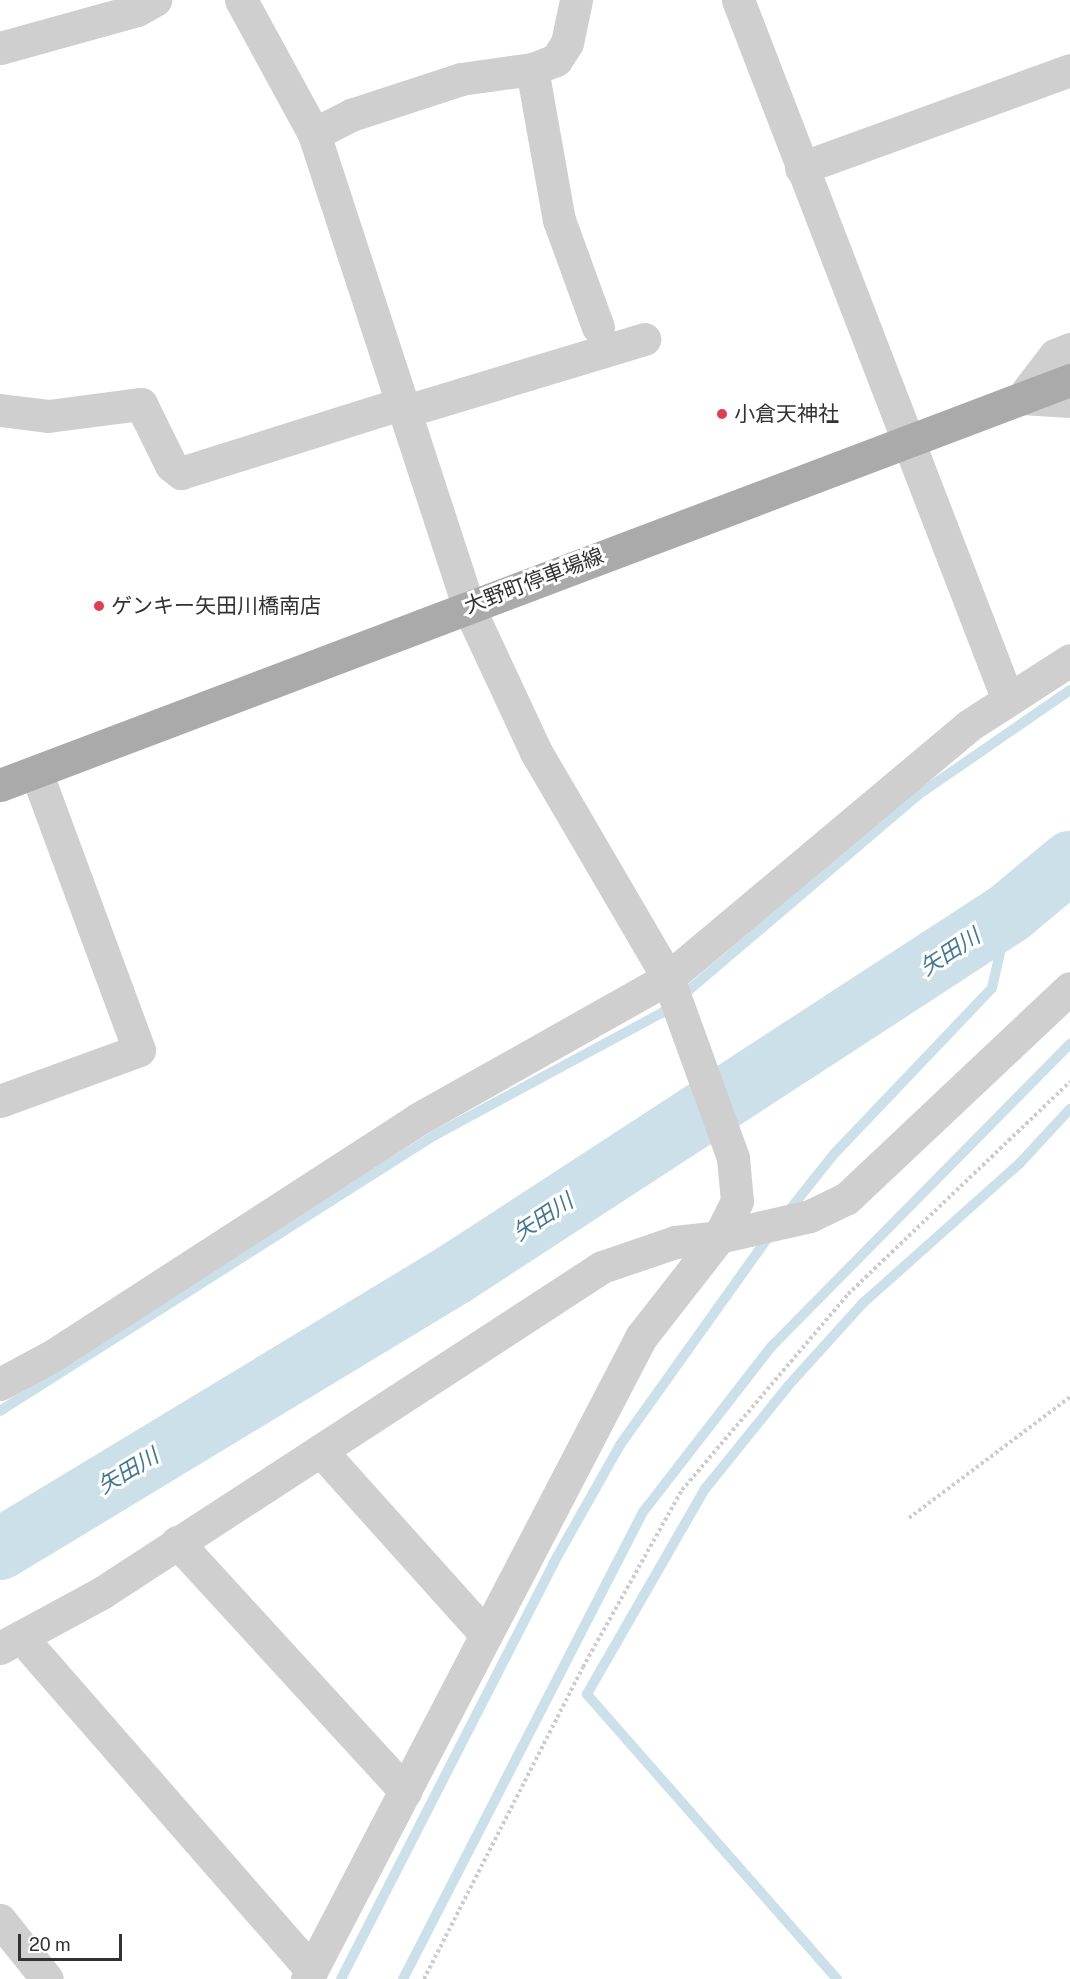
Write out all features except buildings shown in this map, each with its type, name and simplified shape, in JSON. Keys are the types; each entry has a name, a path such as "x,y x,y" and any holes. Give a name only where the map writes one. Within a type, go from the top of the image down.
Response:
{"main road":[{"name":"大野町停車場線","path":"0,785 468,606 909,445 1070,380"}],"street":[{"path":"0,48 136,10 155,0"},
{"path":"241,0 314,134 405,407 468,606 536,752 669,984 733,1158 736,1201 719,1237 642,1337 309,1974 11,1643 321,1451 602,1267 675,1242 719,1237 810,1216 847,1198 1070,988"},
{"path":"314,134 351,115 461,79 532,69 556,60 567,43 576,0"},
{"path":"738,0 1008,700"},
{"path":"532,69 559,220 598,327"},
{"path":"801,168 1070,70"},
{"path":"0,410 48,416 89,406 141,404 171,465 181,473 284,437 405,407 644,339"},
{"path":"1022,398 1055,354 1070,349"},
{"path":"1022,398 1070,401"},
{"path":"0,1384 52,1356 418,1119 669,984 968,726 1070,660"},
{"path":"0,1101 139,1050 36,772"},
{"path":"321,1451 486,1635"},
{"path":"177,1542 405,1791"},
{"path":"0,1920 47,1979"}],"path":[{"path":"424,1979 583,1666 681,1490 848,1294 1070,1082"},
{"path":"909,1518 1070,1398"}],"waterway":[{"path":"0,1411 435,1135 662,1013 918,795 1070,690"},
{"name":"矢田川","path":"0,1549 453,1275 1009,913 1070,862"},
{"path":"787,1213 834,1154 992,988 1009,913"},
{"path":"403,1979 643,1512 771,1347 1070,1044"},
{"path":"837,1979 587,1694 705,1489 788,1386 863,1303 1020,1163 1070,1109"},
{"path":"341,1979 553,1564 620,1445 770,1235"}],"place":[{"name":"小倉天神社","path":"722,414"},
{"name":"ゲンキー矢田川橋南店","path":"99,606"}]}
